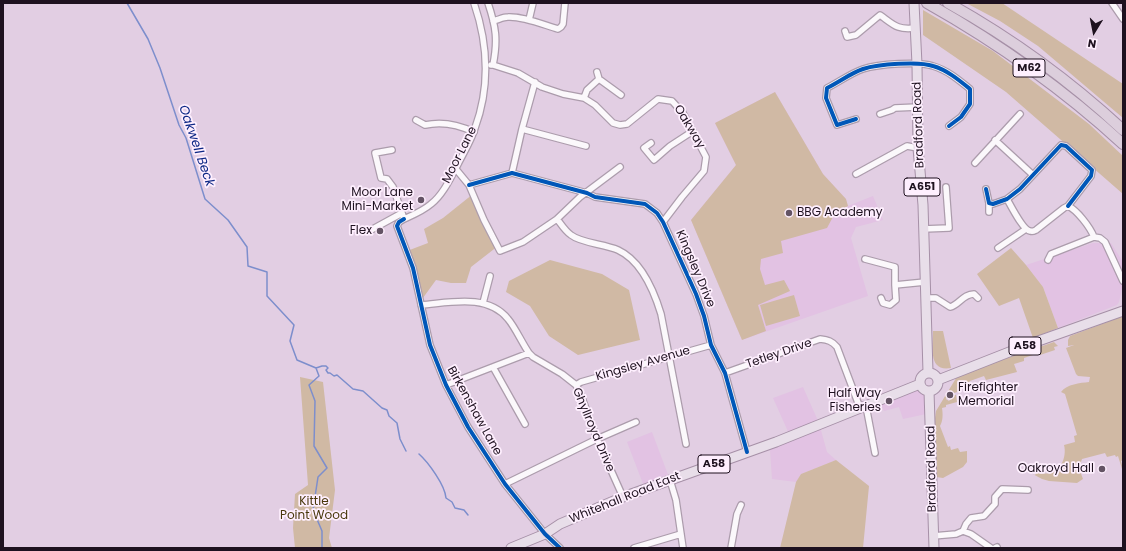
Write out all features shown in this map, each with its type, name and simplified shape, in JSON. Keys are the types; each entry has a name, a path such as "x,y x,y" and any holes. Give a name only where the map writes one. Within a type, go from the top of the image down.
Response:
{"highway":[{"name":"M62","path":"927,3 965,25 1033,70 1099,122 1123,144"},
{"name":"M62","path":"948,3 1007,39 1073,86 1123,130"}],"main road":[{"name":"A651","path":"914,3 915,25"},
{"name":"Bradford Road","path":"915,25 918,148 921,183 928,372"},
{"name":"A58","path":"1113,315 1123,304"},
{"name":"A58","path":"929,391 935,389 938,385 938,380 1027,345 1123,311"},
{"path":"929,391 924,389 920,384 922,375 928,372 935,374 938,380"},
{"name":"Whitehall Road East","path":"511,548 545,534 560,524 623,497 776,442 819,423 920,384"},
{"name":"Bradford Road","path":"929,391 934,548"}],"street":[{"name":"Moor Lane","path":"404,219 432,204 440,194 474,132 482,104 486,65 479,16 474,3"},
{"path":"488,3 496,38 493,65"},
{"path":"529,20 533,3"},
{"path":"493,21 506,17 529,20 558,29 562,28 565,3"},
{"path":"1112,3 1123,19"},
{"path":"846,31 847,38 856,35 880,15 895,26 904,29 915,25"},
{"path":"486,65 493,65 518,72 542,87 563,94 584,98 587,90 599,79"},
{"path":"856,119 835,127 826,98 827,88 862,69 886,65 933,65 970,88 970,104 961,117 949,126"},
{"path":"597,72 599,79 621,95"},
{"path":"469,185 512,173 535,82"},
{"name":"Oakway","path":"584,98 595,105 613,123 620,125 628,124 658,99 672,100 683,113 706,157 704,171 663,222"},
{"path":"880,114 894,108 918,107"},
{"path":"975,163 1020,114"},
{"path":"416,120 425,125 434,123 451,124 474,132"},
{"path":"522,129 586,146"},
{"path":"651,143 644,148 652,162 670,146 692,131"},
{"path":"995,140 1033,175"},
{"path":"989,203 993,204 1007,199 1020,189 1061,145 1066,146 1092,170 1092,176 1068,206 1032,232 1026,229 1007,199"},
{"path":"856,174 907,146 918,148"},
{"path":"392,150 375,153 381,178 387,179 393,187 404,219"},
{"path":"455,168 469,185 484,220 500,251 523,242 557,219 580,197 620,167"},
{"name":"Kingsley Drive","path":"512,173 587,193 595,197 645,204 658,213 704,316 711,345 725,373 746,452"},
{"path":"923,229 949,228 946,186"},
{"path":"986,189 989,212"},
{"path":"1068,206 1073,209 1089,227 1094,237"},
{"path":"371,230 402,213"},
{"name":"Birkenshaw Lane","path":"404,219 399,222 397,226 413,268 430,345 446,384 468,427 505,484 545,534 560,548"},
{"path":"557,219 570,235 577,239 619,250 633,261 642,272 656,297 660,308 686,444"},
{"path":"998,248 1026,229"},
{"path":"1048,260 1051,254 1094,237 1100,238 1105,242 1122,278"},
{"path":"865,259 894,267 896,300 890,305 885,305 881,298"},
{"path":"483,303 490,276"},
{"path":"895,284 925,282"},
{"path":"926,298 936,298 950,307 955,308 968,294 974,294 978,298"},
{"path":"421,305 471,302 483,303 496,308 508,319 529,353 446,384"},
{"name":"Tetley Drive","path":"725,373 820,339 833,342 863,407 875,452"},
{"name":"Kingsley Avenue","path":"576,385 581,382 711,345"},
{"name":"Ghyllroyd Drive","path":"529,353 533,357 562,374 576,385 581,395 596,439 623,497"},
{"path":"493,367 525,424"},
{"path":"505,484 596,439 636,422"},
{"path":"670,480 676,500 683,548"},
{"path":"934,536 956,534 963,531 971,518 984,516 995,504 995,497 1002,488 1028,490"},
{"path":"731,548 737,514 741,505"},
{"path":"733,508 737,514"},
{"path":"963,531 971,534 994,548"},
{"path":"634,548 681,534"}],"shaded area":[{"name":"BBG Academy","path":"775,92 823,174 846,199 848,206 873,196 883,220 856,227 851,238 868,296 742,340 691,220 736,165 715,123"},
{"path":"1093,243 1111,243 1123,262 1123,284 1119,302 1117,305 1058,328 1043,287 1026,265"},
{"path":"803,387 819,423 827,452 836,460 801,474 796,482 772,479 770,450 790,436 773,398"},
{"path":"922,387 926,390 931,413 903,419 899,407 884,411 878,400"},
{"path":"652,432 670,480 645,489 627,442"}],"green space":[{"path":"966,3 1002,3 1123,84 1123,118 1038,46 1000,21"},
{"path":"923,10 993,51 1089,124 1123,156 1123,194 1006,92 923,35"},
{"name":"BBG Academy","path":"775,92 823,174 846,199 848,206 835,213 827,228 781,241 783,253 761,259 760,269 765,285 784,280 790,291 758,305 766,331 742,340 691,220 736,165 715,123"},
{"path":"473,194 498,246 471,267 466,283 451,283 436,280 420,302 407,251 428,243 424,229 443,218"},
{"path":"1011,248 1043,287 1058,328 1033,338 1019,298 999,306 977,274"},
{"path":"550,260 602,274 629,290 640,340 578,355 549,336 530,306 506,292 509,281"},
{"path":"794,295 800,316 766,326 760,305"},
{"path":"1123,316 1123,460 1121,461 1123,469 1118,456 1116,457 1115,455 1107,457 1105,453 1082,459 1079,468 1083,479 1077,483 1049,481 1042,479 1029,472 1035,475 1038,471 1050,473 1055,471 1059,467 1064,457 1064,445 1075,442 1074,436 1077,435 1065,394 1061,392 1067,387 1078,383 1089,382 1090,377 1078,376 1076,374 1066,348 1074,345 1068,346 1070,336"},
{"path":"933,331 943,331 951,368 944,368 935,363 933,357"},
{"path":"1054,342 1058,346 1054,347 1055,350 1024,358 1024,361 1014,364 1017,372 986,380 984,376 970,381 965,386 962,386 960,391 954,393 950,392 946,399 949,401 954,395 956,395 957,402 946,405 946,407 942,408 942,422 940,426 948,447 950,446 951,450 958,448 960,452 967,451 967,462 963,467 943,478 936,477 936,411 958,375"},
{"name":"Kittle Point Wood","path":"300,377 323,382 335,490 329,538 332,548 295,548 293,528 295,494 308,485"},
{"path":"836,460 869,486 863,548 780,548 796,482 801,474"}],"waterway":[{"name":"Oakwell Beck","path":"127,3 148,39 160,68 179,125 186,138 205,199 228,220 247,247 248,266 267,272 267,296 294,325 290,341 297,360 316,368"},
{"path":"316,368 326,366 328,368 326,370 328,373 334,376 337,375 353,389 363,391 382,408 387,410 389,416 397,423 400,439 406,451"},
{"path":"316,368 319,376 309,385 315,401 314,446 327,468 318,477 313,510 322,531 322,548"},
{"path":"419,454 436,474 443,487 446,498 452,502 455,508 464,510 468,515"}],"cycle path":[{"path":"856,119 837,125 826,98 827,88 858,71 870,67 909,63 927,64 943,70 970,89 970,104 961,117 949,126"},
{"path":"986,189 989,203 993,204 1007,199 1020,189 1061,145 1066,146 1092,170 1091,176 1068,206"},
{"path":"469,185 512,173 587,193 595,197 645,204 657,213 663,222 696,294 704,316 711,345 725,373 747,452"},
{"path":"404,219 399,222 397,226 413,268 430,345 446,385 468,427 505,484 545,534 560,548"}],"place":[{"name":"Moor Lane Mini-Market","path":"421,200"},
{"name":"BBG Academy","path":"789,213"},
{"name":"Flex","path":"380,231"},
{"name":"Firefighter Memorial","path":"950,395"},
{"name":"Half Way Fisheries","path":"889,401"},
{"name":"Oakroyd Hall","path":"1102,469"}]}
